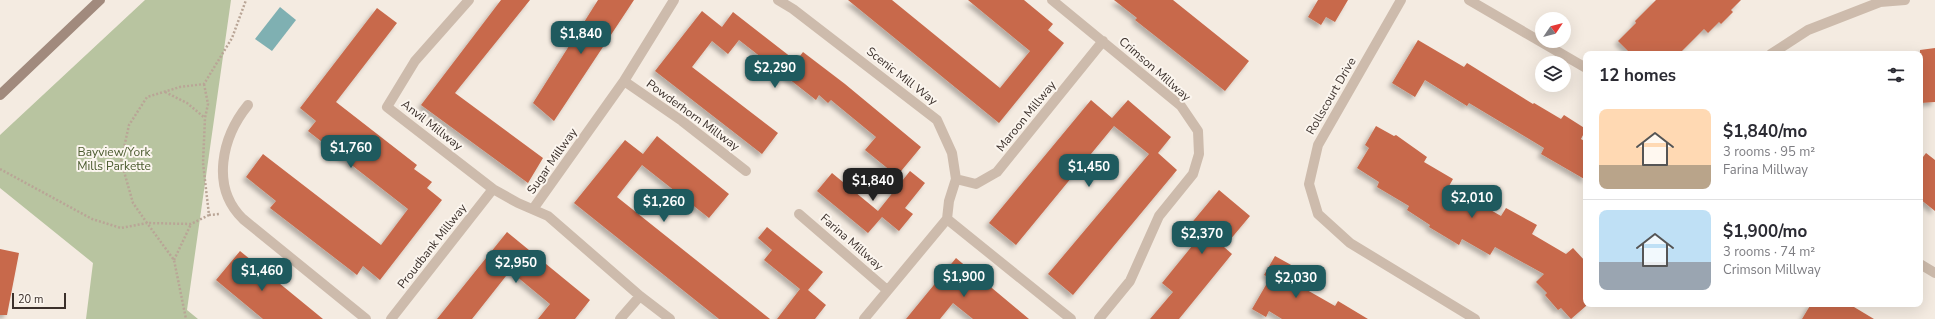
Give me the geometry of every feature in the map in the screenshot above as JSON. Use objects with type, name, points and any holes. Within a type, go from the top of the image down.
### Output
[{"type":"main road","points":[[0,95],[100,0]]},
{"type":"street","name":"Sugar Millway","points":[[670,319],[640,296],[561,226],[548,216],[533,209],[624,81],[674,0]]},
{"type":"street","name":"Crimson Millway","points":[[1052,0],[1181,106],[1198,131],[1199,154],[1193,174],[1159,216],[1130,281],[1099,319]]},
{"type":"street","name":"Rollscourt Drive","points":[[1401,0],[1318,145],[1309,184],[1318,214],[1350,243],[1475,319]]},
{"type":"street","points":[[1469,0],[1583,66]]},
{"type":"street","points":[[1776,51],[1808,30],[1880,2],[1905,0]]},
{"type":"street","name":"Anvil Millway","points":[[466,1],[415,61],[387,107],[493,189],[533,209]]},
{"type":"street","name":"Scenic Mill Way","points":[[781,1],[937,120],[952,153],[956,179],[949,201],[947,219]]},
{"type":"street","name":"Maroon Millway","points":[[956,179],[976,184],[997,172],[1103,42]]},
{"type":"street","name":"Powderhorn Millway","points":[[624,81],[682,121],[746,171]]},
{"type":"street","points":[[248,105],[233,128],[224,154],[222,179],[228,201],[242,219],[366,319]]},
{"type":"street","name":"Proudbank Millway","points":[[391,319],[493,189]]},
{"type":"street","name":"Farina Millway","points":[[799,214],[887,290]]},
{"type":"street","points":[[864,319],[947,219],[1071,319]]},
{"type":"street","points":[[1923,266],[1935,273]]},
{"type":"street","points":[[620,319],[640,296]]},
{"type":"path","points":[[186,319],[174,260],[133,203],[121,161],[129,125],[147,97],[204,84],[232,38],[246,0]]},
{"type":"path","points":[[165,92],[187,103],[205,118]]},
{"type":"path","points":[[0,169],[92,219],[121,228],[147,223],[191,224],[209,215]]},
{"type":"path","points":[[174,260],[191,224]]},
{"type":"green space","name":"Bayview/York Mills Parkette","points":[[145,0],[231,0],[187,310],[198,319],[86,319],[93,263],[0,188],[0,135]]},
{"type":"water","points":[[280,7],[296,20],[272,51],[255,39]]},
{"type":"building","points":[[501,0],[530,0],[455,93],[543,158],[528,183],[421,105]]},
{"type":"building","points":[[598,0],[634,0],[554,121],[533,103]]},
{"type":"building","points":[[848,0],[892,0],[1000,88],[1030,51],[968,0],[1024,0],[1053,24],[1048,30],[1064,43],[999,123]]},
{"type":"building","points":[[1114,0],[1173,0],[1249,61],[1225,91],[1135,20],[1137,18]]},
{"type":"building","points":[[1318,0],[1348,0],[1335,22],[1326,17],[1321,25],[1308,17]]},
{"type":"building","points":[[1656,0],[1741,0],[1731,10],[1733,12],[1721,24],[1719,22],[1708,33],[1704,29],[1682,51],[1628,51],[1618,41],[1636,23],[1635,21]]},
{"type":"building","points":[[377,8],[397,23],[336,102],[417,165],[414,169],[432,182],[427,188],[442,200],[380,280],[363,266],[357,275],[270,208],[276,201],[246,177],[263,154],[381,245],[408,209],[308,131],[316,121],[300,108]]},
{"type":"building","points":[[702,11],[722,27],[733,12],[796,61],[803,52],[845,84],[921,147],[897,176],[865,150],[876,137],[831,100],[828,103],[819,95],[816,100],[739,40],[728,54],[712,41],[692,67],[778,133],[762,154],[655,71]]},
{"type":"building","points":[[1418,40],[1464,67],[1467,63],[1533,104],[1534,103],[1561,119],[1564,115],[1583,127],[1583,135],[1581,139],[1583,140],[1583,178],[1541,154],[1544,148],[1469,103],[1467,106],[1425,80],[1415,97],[1392,83]]},
{"type":"building","points":[[1935,48],[1935,102],[1923,103],[1923,51],[1920,50]]},
{"type":"building","points":[[1091,100],[1112,118],[1128,100],[1171,137],[1158,153],[1177,170],[1073,295],[1048,274],[1149,154],[1114,126],[1016,245],[989,223]]},
{"type":"building","points":[[1376,126],[1394,136],[1396,135],[1427,157],[1424,162],[1453,179],[1449,186],[1501,216],[1506,208],[1537,225],[1532,234],[1566,254],[1573,248],[1583,259],[1583,307],[1585,307],[1571,319],[1561,308],[1558,310],[1545,295],[1547,293],[1536,282],[1544,274],[1495,247],[1490,255],[1462,239],[1459,245],[1429,227],[1430,225],[1407,210],[1409,206],[1377,187],[1379,182],[1357,168],[1369,148],[1365,145]]},
{"type":"building","points":[[657,136],[729,194],[709,218],[642,165],[617,197],[770,319],[719,319],[574,203],[625,140],[643,154]]},
{"type":"building","points":[[1926,153],[1935,160],[1935,211],[1923,201],[1923,157]]},
{"type":"building","points":[[910,171],[925,183],[905,208],[913,214],[899,231],[882,217],[868,233],[817,191],[832,173],[878,211]]},
{"type":"building","points":[[1219,190],[1250,216],[1224,247],[1232,254],[1179,319],[1150,319],[1173,292],[1162,283],[1201,235],[1189,226]]},
{"type":"building","points":[[767,227],[823,272],[808,290],[826,305],[815,319],[777,319],[800,289],[764,260],[772,250],[758,238]]},
{"type":"building","points":[[507,232],[590,300],[575,319],[538,319],[550,304],[510,271],[472,319],[437,319]]},
{"type":"building","points":[[0,249],[19,253],[7,315],[0,315]]},
{"type":"building","points":[[240,251],[323,319],[263,319],[216,280]]},
{"type":"building","points":[[1275,256],[1293,266],[1286,278],[1335,306],[1338,301],[1368,319],[1282,319],[1269,311],[1266,317],[1252,309],[1270,278],[1264,275]]},
{"type":"building","points":[[956,258],[1029,319],[973,319],[953,303],[940,319],[906,319]]},
{"type":"building","points":[[1809,307],[1854,307],[1874,319],[1802,319]]}]
